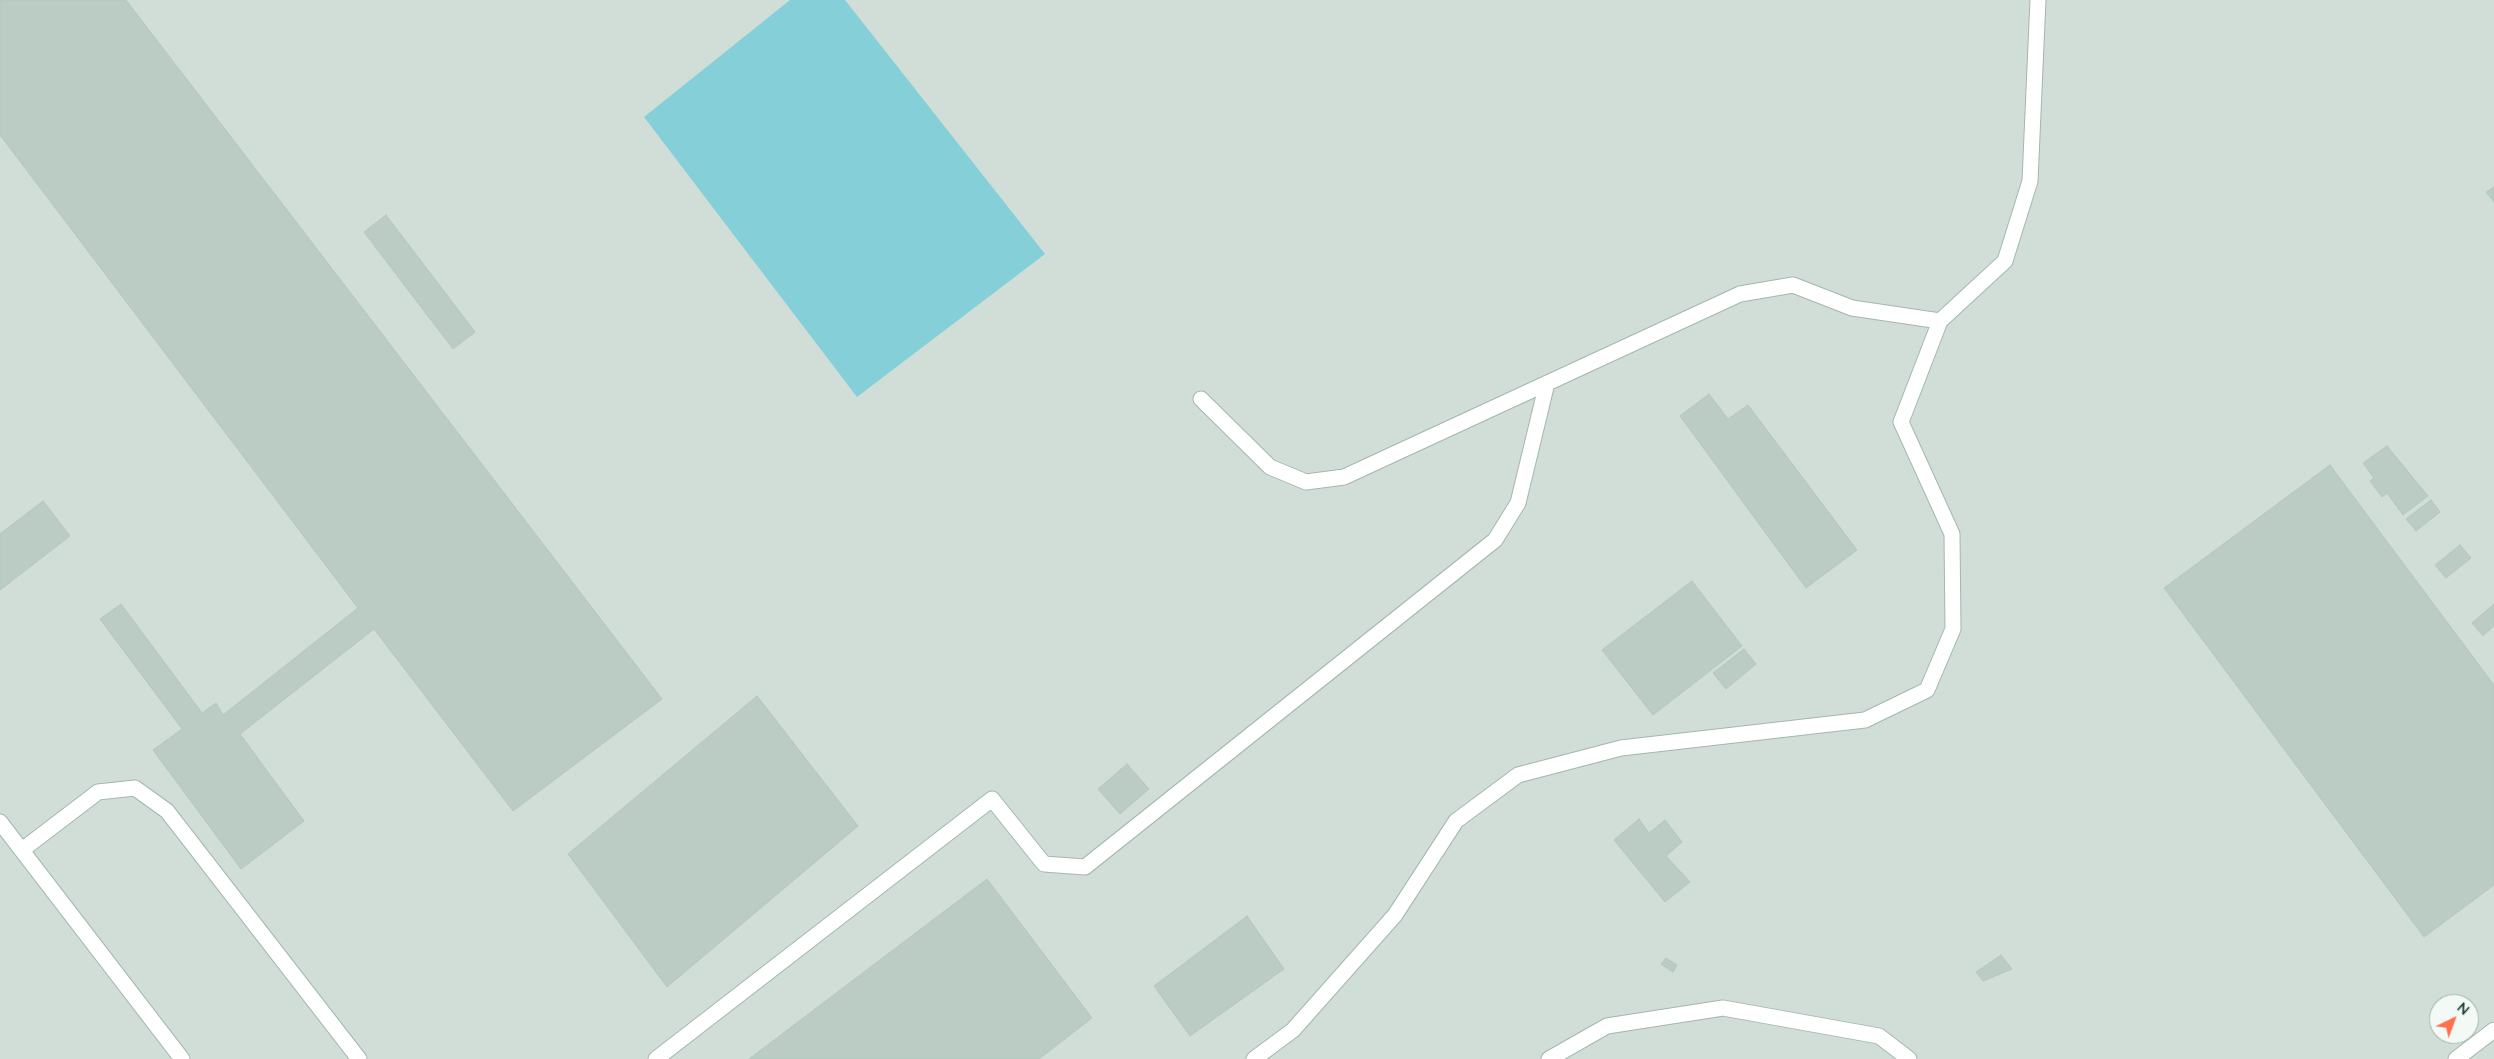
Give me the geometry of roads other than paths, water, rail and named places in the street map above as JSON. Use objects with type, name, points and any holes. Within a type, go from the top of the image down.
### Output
[{"type":"lane","points":[[1254,1059],[1293,1030],[1394,915],[1456,821],[1518,775],[1621,748],[1865,720],[1927,690],[1954,629],[1952,534],[1900,422],[1940,321],[2005,261],[2030,181],[2038,0]]},
{"type":"lane","points":[[1201,399],[1270,467],[1306,482],[1344,477],[1740,294],[1793,285],[1852,308],[1940,321]]},
{"type":"lane","points":[[656,1059],[992,799],[1044,864],[1085,866],[1494,540],[1518,503],[1547,383]]},
{"type":"lane","points":[[22,850],[98,792],[134,788],[166,811],[359,1059]]},
{"type":"lane","points":[[0,822],[182,1059]]},
{"type":"lane","points":[[1548,1059],[1607,1026],[1723,1008],[1878,1036],[1909,1059]]},
{"type":"lane","points":[[2456,1059],[2494,1030]]},
{"type":"water","points":[[790,0],[845,0],[1045,254],[857,397],[644,117]]}]
